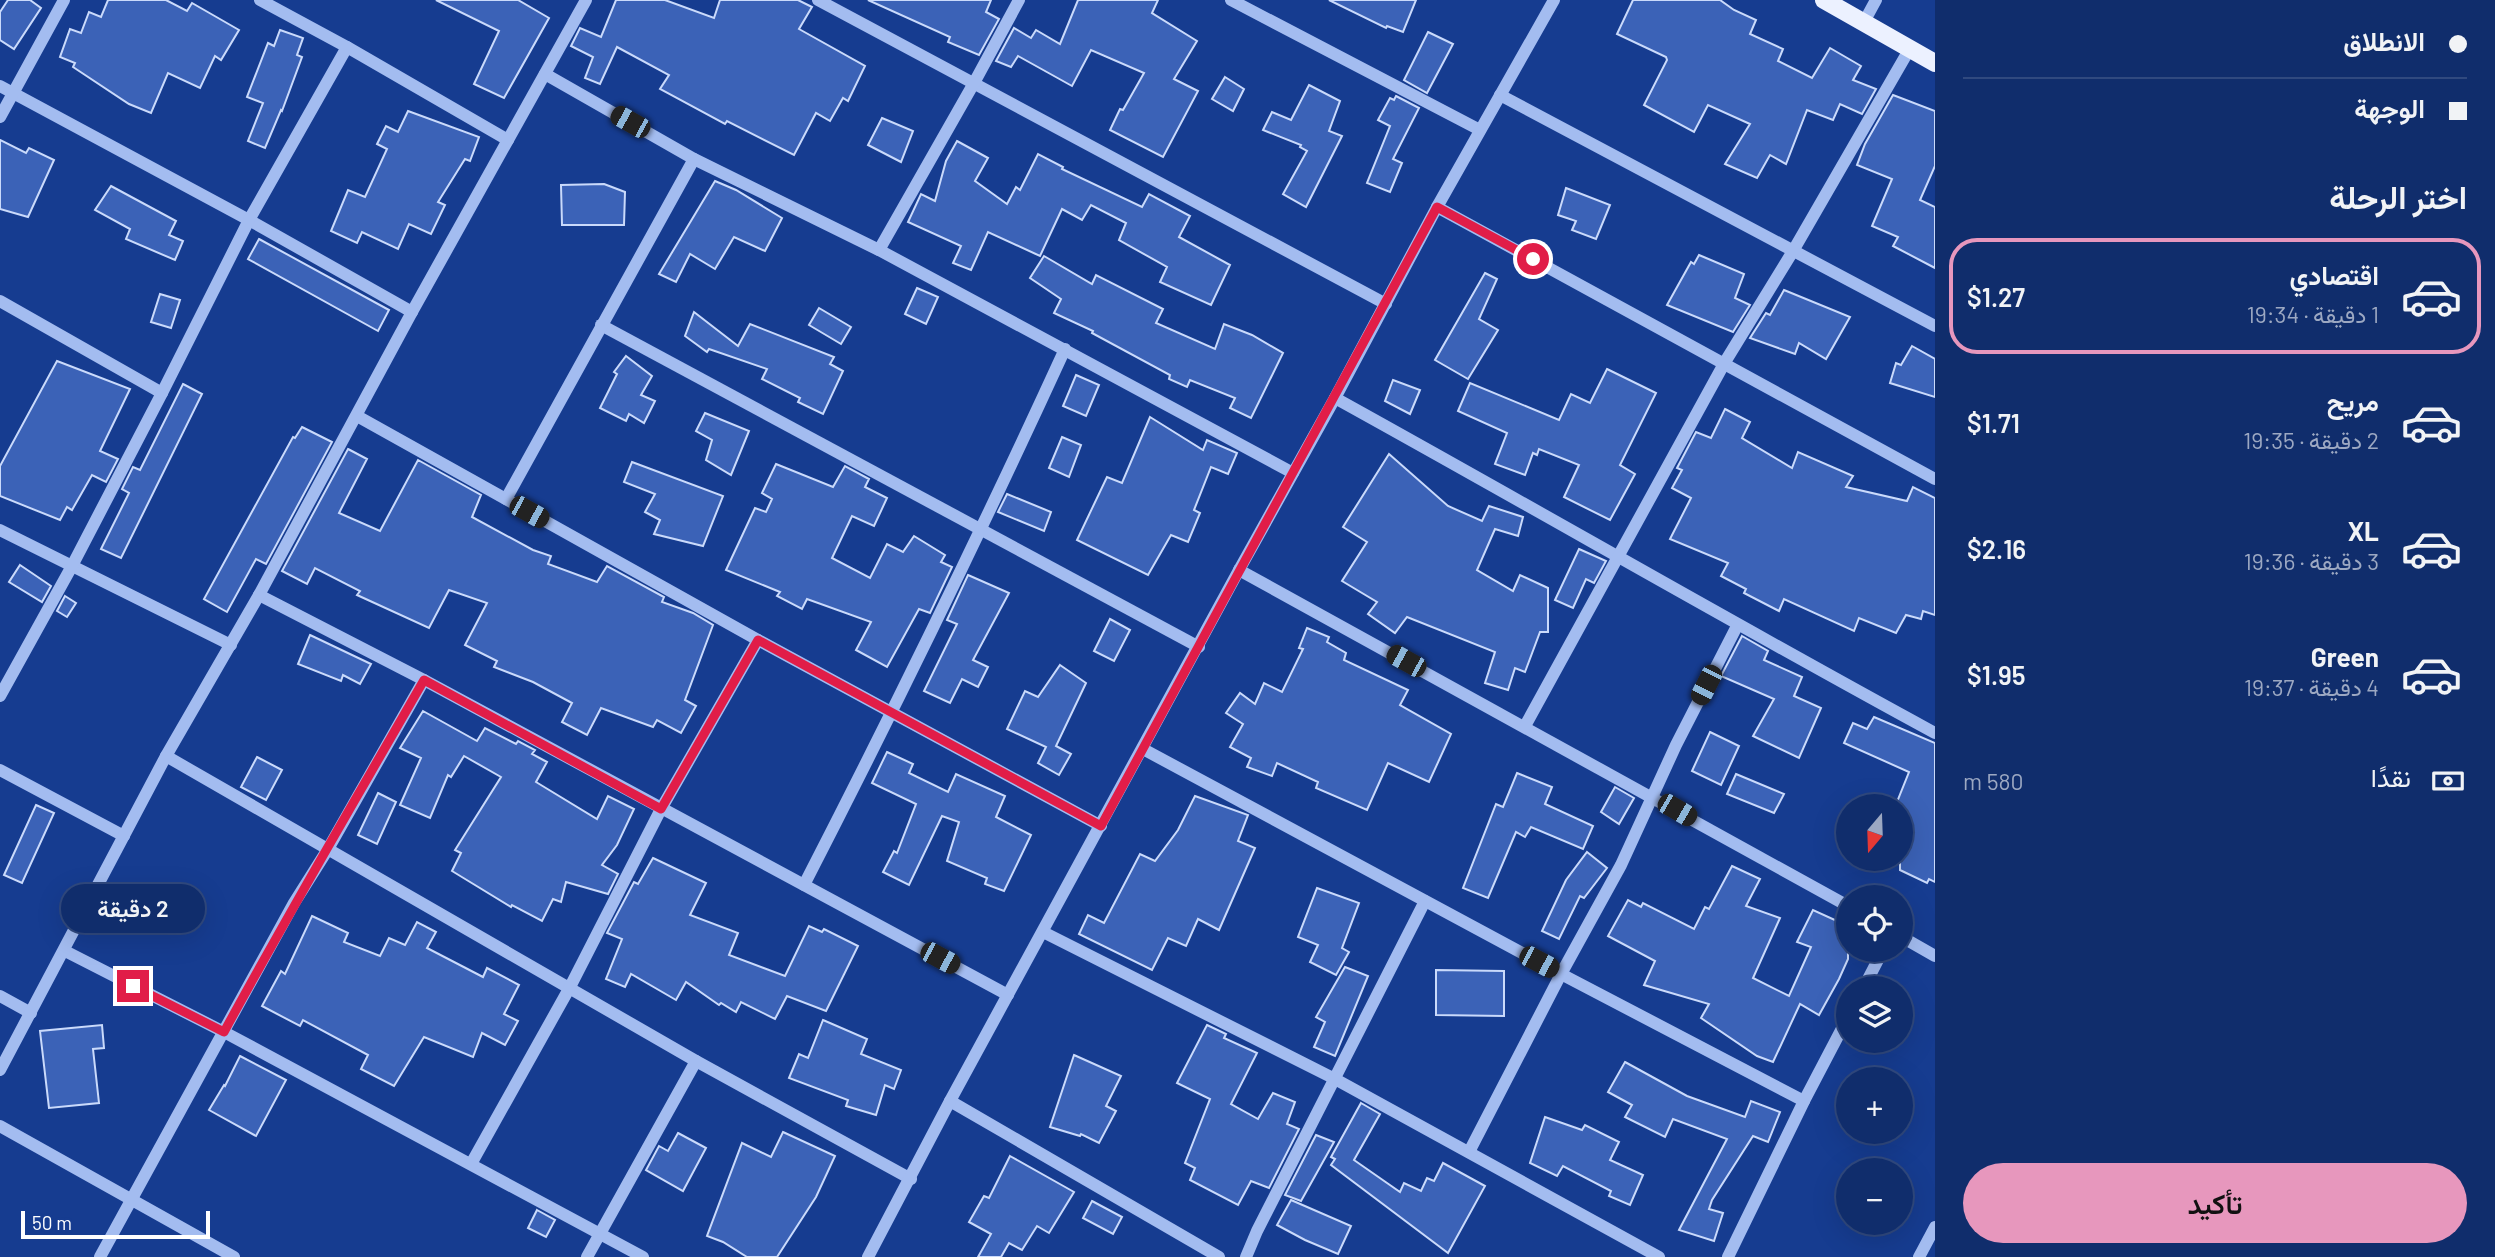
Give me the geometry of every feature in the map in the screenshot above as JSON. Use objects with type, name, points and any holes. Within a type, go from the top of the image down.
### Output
[{"type":"main road","points":[[1824,0],[1935,63]]},
{"type":"street","points":[[0,117],[64,0]]},
{"type":"street","points":[[260,0],[508,140]]},
{"type":"street","points":[[0,1070],[166,756],[259,595],[586,0]]},
{"type":"street","points":[[818,0],[1386,304]]},
{"type":"street","points":[[879,250],[1019,0]]},
{"type":"street","points":[[1231,0],[1480,130]]},
{"type":"street","points":[[868,1257],[950,1101],[1437,207],[1554,0]]},
{"type":"street","points":[[1864,22],[1876,0]]},
{"type":"street","points":[[0,696],[72,566],[249,220],[347,47]]},
{"type":"street","points":[[1525,726],[1725,362],[1793,251],[1909,50]]},
{"type":"street","points":[[545,74],[694,159],[879,250],[1293,473]]},
{"type":"street","points":[[0,86],[249,220],[412,313]]},
{"type":"street","points":[[1500,95],[1935,326]]},
{"type":"street","points":[[506,499],[694,159]]},
{"type":"street","points":[[1437,207],[1935,479]]},
{"type":"street","points":[[0,300],[162,393]]},
{"type":"street","points":[[601,325],[1199,647]]},
{"type":"street","points":[[804,884],[893,713],[983,529],[1065,349]]},
{"type":"street","points":[[1335,398],[1620,556],[1737,626],[1935,733]]},
{"type":"street","points":[[356,416],[758,640],[1101,826]]},
{"type":"street","points":[[0,530],[231,645]]},
{"type":"street","points":[[1239,570],[1836,899]]},
{"type":"street","points":[[259,595],[424,680],[1008,995]]},
{"type":"street","points":[[1469,1152],[1621,865],[1737,626]]},
{"type":"street","points":[[471,1164],[570,987],[661,809],[758,640]]},
{"type":"street","points":[[100,1257],[294,903],[328,849],[424,680]]},
{"type":"street","points":[[1143,749],[1561,974],[1804,1101]]},
{"type":"street","points":[[166,756],[696,1061],[911,1179]]},
{"type":"street","points":[[0,770],[124,836]]},
{"type":"street","points":[[1245,1257],[1425,901]]},
{"type":"street","points":[[1043,932],[1335,1079],[1659,1257]]},
{"type":"street","points":[[1913,943],[1935,956]]},
{"type":"street","points":[[65,951],[224,1032],[643,1257]]},
{"type":"street","points":[[0,996],[31,1013]]},
{"type":"street","points":[[1728,1257],[1836,1040]]},
{"type":"street","points":[[586,1257],[696,1061]]},
{"type":"street","points":[[950,1101],[1219,1257]]},
{"type":"street","points":[[0,1126],[234,1257]]},
{"type":"street","points":[[1919,1257],[1935,1227]]},
{"type":"building","points":[[8,0],[30,0],[41,8],[14,49],[0,40],[0,12]]},
{"type":"building","points":[[108,0],[166,0],[187,11],[192,3],[239,30],[221,60],[215,56],[200,88],[168,73],[151,113],[129,104],[73,67],[75,63],[60,57],[70,29],[81,33],[89,12],[101,17]]},
{"type":"building","points":[[436,0],[518,0],[549,18],[504,98],[474,84],[499,31]]},
{"type":"building","points":[[616,0],[665,0],[714,18],[720,0],[798,0],[812,7],[799,29],[865,66],[848,101],[843,98],[830,121],[816,113],[794,155],[727,121],[725,124],[660,89],[669,75],[617,47],[600,84],[585,78],[593,57],[571,46],[580,28],[601,37]]},
{"type":"building","points":[[868,0],[991,0],[986,12],[999,19],[979,55],[948,42],[950,37]]},
{"type":"building","points":[[1078,0],[1158,0],[1152,13],[1197,41],[1174,79],[1198,91],[1163,157],[1110,130],[1120,109],[1123,110],[1144,73],[1091,50],[1072,86],[1018,56],[1011,67],[996,61],[1014,28],[1031,38],[1036,30],[1060,44]]},
{"type":"building","points":[[1329,0],[1416,0],[1403,32],[1387,26],[1386,28]]},
{"type":"building","points":[[1633,0],[1720,0],[1756,20],[1750,34],[1783,49],[1778,61],[1812,78],[1830,48],[1861,66],[1853,80],[1876,89],[1862,114],[1840,104],[1833,120],[1807,110],[1786,164],[1770,155],[1757,178],[1725,164],[1750,124],[1708,105],[1694,132],[1644,105],[1667,60],[1666,57],[1617,34]]},
{"type":"building","points":[[280,30],[303,38],[297,55],[302,57],[265,148],[248,141],[263,103],[247,97],[268,43],[274,46]]},
{"type":"building","points":[[1428,32],[1453,44],[1427,93],[1404,80]]},
{"type":"building","points":[[1225,77],[1244,89],[1233,111],[1212,99]]},
{"type":"building","points":[[1309,85],[1340,101],[1329,131],[1342,136],[1306,207],[1283,194],[1307,151],[1300,147],[1301,145],[1263,130],[1272,112],[1291,120]]},
{"type":"building","points":[[1893,95],[1935,111],[1935,166],[1920,200],[1935,207],[1935,268],[1893,246],[1898,237],[1872,226],[1892,179],[1857,165],[1865,144]]},
{"type":"building","points":[[1396,96],[1419,108],[1393,159],[1402,163],[1390,192],[1367,183],[1390,126],[1378,120],[1390,98],[1394,100]]},
{"type":"building","points":[[408,111],[479,137],[470,161],[465,159],[438,202],[445,205],[431,234],[409,224],[398,249],[362,232],[357,243],[331,231],[348,190],[365,197],[387,149],[377,144],[386,126],[398,132]]},
{"type":"building","points":[[882,118],[913,131],[901,162],[868,145]]},
{"type":"building","points":[[0,140],[26,153],[29,148],[54,160],[28,217],[0,209]]},
{"type":"building","points":[[957,141],[988,158],[975,181],[1007,204],[1016,187],[1020,190],[1038,154],[1063,167],[1062,169],[1142,207],[1149,194],[1190,216],[1179,237],[1230,265],[1211,305],[1160,282],[1167,267],[1119,240],[1126,223],[1091,205],[1082,220],[1062,209],[1040,256],[988,232],[971,270],[953,263],[961,246],[908,222],[921,194],[935,201],[946,161]]},
{"type":"building","points":[[715,181],[736,190],[782,218],[765,251],[734,237],[715,269],[690,254],[676,282],[659,274]]},
{"type":"building","points":[[604,184],[625,192],[624,225],[562,225],[561,185]]},
{"type":"building","points":[[111,186],[176,221],[169,235],[183,241],[175,260],[126,239],[130,229],[95,210]]},
{"type":"building","points":[[1566,188],[1610,205],[1596,239],[1572,230],[1576,221],[1558,215]]},
{"type":"building","points":[[259,239],[389,310],[378,331],[248,259]]},
{"type":"building","points":[[1699,255],[1744,274],[1735,298],[1750,305],[1733,332],[1667,305],[1691,262],[1694,264]]},
{"type":"building","points":[[1044,256],[1092,284],[1096,275],[1163,309],[1156,323],[1215,349],[1224,324],[1252,335],[1283,353],[1251,418],[1230,408],[1235,398],[1190,380],[1187,387],[1169,379],[1170,375],[1092,333],[1093,331],[1054,313],[1061,299],[1030,278]]},
{"type":"building","points":[[1485,273],[1497,279],[1479,319],[1498,330],[1468,379],[1435,360]]},
{"type":"building","points":[[917,288],[938,297],[926,324],[905,314]]},
{"type":"building","points":[[1784,290],[1850,317],[1826,359],[1799,343],[1795,354],[1750,338],[1766,313],[1770,315]]},
{"type":"building","points":[[160,294],[180,300],[171,328],[151,322]]},
{"type":"building","points":[[819,308],[851,327],[841,344],[809,325]]},
{"type":"building","points":[[694,312],[738,346],[750,324],[834,357],[830,364],[843,371],[823,414],[798,402],[800,398],[762,379],[767,369],[709,349],[707,352],[685,336]]},
{"type":"building","points":[[1912,346],[1935,359],[1935,397],[1890,383],[1896,363],[1901,365]]},
{"type":"building","points":[[626,356],[652,376],[641,395],[655,401],[644,423],[629,414],[626,421],[600,408],[617,374],[614,372]]},
{"type":"building","points":[[57,361],[130,389],[100,451],[118,459],[106,482],[92,475],[72,510],[67,507],[60,520],[0,496],[0,466]]},
{"type":"building","points":[[1607,369],[1656,393],[1620,465],[1635,474],[1610,520],[1564,497],[1579,465],[1539,449],[1537,455],[1533,453],[1525,475],[1495,464],[1507,433],[1458,411],[1470,383],[1559,420],[1571,394],[1590,403]]},
{"type":"building","points":[[1076,375],[1099,385],[1086,416],[1063,406]]},
{"type":"building","points":[[1393,380],[1420,390],[1410,414],[1385,401]]},
{"type":"building","points":[[183,384],[202,394],[121,558],[101,549],[129,493],[122,489],[133,467],[140,470]]},
{"type":"building","points":[[1725,409],[1750,422],[1742,438],[1792,468],[1798,452],[1853,476],[1846,487],[1907,501],[1913,487],[1935,498],[1935,615],[1923,611],[1921,619],[1906,615],[1896,633],[1859,618],[1854,631],[1784,599],[1779,611],[1744,593],[1746,589],[1721,576],[1728,563],[1670,539],[1691,498],[1672,488],[1682,470],[1677,468],[1696,432],[1711,438]]},
{"type":"building","points":[[705,413],[749,431],[731,475],[706,460],[712,440],[696,431]]},
{"type":"building","points":[[1150,417],[1203,450],[1207,440],[1237,453],[1228,474],[1211,467],[1194,510],[1200,513],[1188,542],[1171,535],[1148,575],[1077,540],[1107,477],[1122,483]]},
{"type":"building","points":[[302,427],[332,442],[266,564],[256,559],[227,612],[204,599],[293,437],[295,438]]},
{"type":"building","points":[[1062,437],[1081,445],[1069,477],[1049,468]]},
{"type":"building","points":[[348,449],[367,459],[339,513],[380,531],[418,460],[481,495],[472,517],[533,550],[551,556],[548,564],[597,582],[607,566],[664,597],[662,602],[693,613],[713,625],[685,700],[696,706],[681,733],[657,720],[653,727],[601,708],[587,735],[562,722],[572,703],[533,682],[494,667],[497,661],[465,645],[487,603],[449,590],[429,628],[357,595],[360,591],[315,568],[307,584],[282,571]]},
{"type":"building","points":[[1389,454],[1448,506],[1482,521],[1489,506],[1523,517],[1518,536],[1495,529],[1477,570],[1513,591],[1520,575],[1548,588],[1548,632],[1540,632],[1525,672],[1515,668],[1508,690],[1485,683],[1495,652],[1407,617],[1395,633],[1368,614],[1377,602],[1342,581],[1367,542],[1343,527]]},
{"type":"building","points":[[632,462],[723,496],[703,546],[654,534],[660,520],[645,512],[655,494],[624,482]]},
{"type":"building","points":[[776,464],[833,487],[845,466],[869,479],[865,487],[887,498],[874,526],[852,516],[832,558],[870,578],[887,544],[903,552],[914,536],[945,555],[941,562],[952,567],[930,613],[919,609],[887,667],[856,650],[871,622],[807,599],[802,609],[777,596],[780,592],[726,570],[755,508],[766,512],[772,499],[762,493]]},
{"type":"building","points":[[1007,494],[1051,512],[1044,531],[998,512]]},
{"type":"building","points":[[1579,549],[1606,561],[1594,583],[1586,579],[1573,608],[1555,600]]},
{"type":"building","points":[[20,565],[51,586],[42,602],[9,582]]},
{"type":"building","points":[[968,575],[1009,593],[973,660],[988,667],[978,687],[962,679],[950,703],[924,691],[957,624],[947,620]]},
{"type":"building","points":[[65,596],[76,603],[67,617],[57,611]]},
{"type":"building","points":[[1110,619],[1130,630],[1114,661],[1094,651]]},
{"type":"building","points":[[1307,628],[1329,637],[1327,642],[1346,653],[1344,660],[1408,690],[1400,705],[1451,734],[1429,782],[1388,763],[1367,810],[1316,788],[1318,782],[1277,763],[1272,776],[1247,767],[1251,758],[1230,747],[1243,724],[1226,713],[1240,693],[1255,704],[1264,683],[1282,692],[1303,649],[1299,648]]},
{"type":"building","points":[[310,635],[371,664],[360,684],[343,675],[341,681],[298,664]]},
{"type":"building","points":[[1742,636],[1768,651],[1764,660],[1802,677],[1794,696],[1821,708],[1799,758],[1753,736],[1774,699],[1721,676]]},
{"type":"building","points":[[1060,665],[1086,683],[1056,746],[1071,754],[1059,775],[1038,763],[1046,747],[1007,729],[1025,691],[1038,697]]},
{"type":"building","points":[[423,711],[477,741],[485,728],[516,744],[518,741],[535,750],[532,754],[547,762],[536,782],[597,819],[608,796],[634,809],[617,845],[602,865],[618,874],[608,894],[566,882],[561,902],[553,899],[542,921],[512,905],[511,907],[452,871],[461,853],[455,850],[501,777],[464,756],[451,777],[448,775],[430,818],[400,805],[421,758],[400,748]]},
{"type":"building","points":[[1874,717],[1935,743],[1935,882],[1929,879],[1927,883],[1904,872],[1913,872],[1913,794],[1900,794],[1909,772],[1844,743],[1853,723],[1867,729]]},
{"type":"building","points":[[1710,732],[1739,746],[1721,785],[1692,771]]},
{"type":"building","points":[[887,752],[913,764],[909,773],[948,792],[956,774],[1005,796],[996,817],[1031,835],[1004,891],[985,884],[987,878],[947,861],[959,822],[942,816],[909,885],[883,872],[894,851],[897,853],[916,804],[872,783]]},
{"type":"building","points":[[257,757],[282,770],[266,800],[241,787]]},
{"type":"building","points":[[1517,773],[1552,787],[1545,804],[1593,826],[1583,849],[1531,827],[1525,837],[1516,832],[1488,898],[1463,888],[1496,804],[1503,807]]},
{"type":"building","points":[[1736,774],[1784,794],[1774,813],[1727,794]]},
{"type":"building","points":[[1615,787],[1634,798],[1619,824],[1601,812]]},
{"type":"building","points":[[378,793],[396,802],[377,844],[358,835]]},
{"type":"building","points":[[1195,796],[1248,815],[1238,841],[1255,848],[1219,930],[1198,919],[1186,946],[1168,938],[1152,970],[1079,934],[1088,915],[1104,923],[1140,854],[1155,861],[1178,830]]},
{"type":"building","points":[[36,805],[54,813],[22,883],[4,875]]},
{"type":"building","points":[[1587,852],[1607,868],[1584,898],[1580,896],[1559,939],[1542,931],[1566,880]]},
{"type":"building","points":[[653,858],[706,883],[690,915],[738,933],[729,955],[785,976],[809,926],[822,932],[824,929],[858,946],[826,1011],[787,996],[775,1019],[741,1002],[736,1012],[721,1003],[719,1005],[686,982],[676,1000],[631,974],[625,987],[606,979],[622,939],[607,933],[634,882],[638,884]]},
{"type":"building","points":[[1732,866],[1760,879],[1746,906],[1780,918],[1753,978],[1789,996],[1811,947],[1797,942],[1813,910],[1836,921],[1836,962],[1847,962],[1840,976],[1836,976],[1836,984],[1819,1015],[1800,1004],[1773,1062],[1757,1056],[1701,1018],[1709,1004],[1644,985],[1655,961],[1608,936],[1628,900],[1641,907],[1643,903],[1694,929],[1705,907],[1709,909]]},
{"type":"building","points":[[1317,888],[1359,903],[1342,948],[1349,952],[1336,975],[1310,962],[1318,945],[1298,937]]},
{"type":"building","points":[[312,916],[348,933],[344,942],[380,956],[389,938],[405,945],[417,922],[436,932],[427,948],[483,977],[487,968],[519,985],[504,1014],[518,1021],[505,1045],[482,1033],[473,1057],[424,1037],[394,1086],[361,1069],[368,1055],[303,1020],[300,1026],[262,1006],[281,971],[285,974]]},
{"type":"building","points":[[1345,967],[1368,976],[1335,1056],[1314,1047],[1325,1022],[1316,1017]]},
{"type":"building","points":[[1436,970],[1504,971],[1504,1016],[1436,1015]]},
{"type":"building","points":[[823,1020],[867,1039],[861,1054],[901,1070],[894,1089],[885,1085],[876,1115],[846,1106],[848,1100],[789,1078],[799,1054],[808,1058]]},
{"type":"building","points":[[102,1025],[104,1048],[93,1049],[99,1103],[49,1108],[40,1031]]},
{"type":"building","points":[[1207,1025],[1226,1034],[1224,1038],[1257,1053],[1231,1104],[1258,1119],[1273,1093],[1295,1102],[1287,1124],[1299,1129],[1269,1188],[1251,1181],[1238,1205],[1190,1180],[1195,1168],[1185,1163],[1210,1099],[1177,1083]]},
{"type":"building","points":[[1074,1055],[1121,1076],[1106,1106],[1116,1111],[1099,1143],[1081,1134],[1080,1136],[1050,1127]]},
{"type":"building","points":[[240,1056],[286,1080],[256,1136],[209,1110]]},
{"type":"building","points":[[1625,1062],[1687,1096],[1745,1117],[1751,1101],[1780,1112],[1768,1142],[1753,1136],[1712,1200],[1709,1209],[1723,1213],[1714,1241],[1679,1230],[1727,1139],[1673,1119],[1665,1137],[1625,1117],[1632,1105],[1608,1092]]},
{"type":"building","points":[[1361,1103],[1380,1114],[1354,1160],[1400,1192],[1404,1183],[1421,1191],[1427,1178],[1434,1181],[1443,1163],[1485,1186],[1448,1253],[1331,1165],[1335,1159],[1331,1157]]},
{"type":"building","points":[[1545,1117],[1582,1130],[1585,1125],[1619,1142],[1610,1160],[1643,1175],[1630,1205],[1609,1196],[1611,1191],[1563,1166],[1557,1176],[1530,1163]]},
{"type":"building","points":[[783,1132],[835,1156],[816,1197],[777,1257],[747,1257],[723,1242],[707,1236],[742,1143],[771,1157]]},
{"type":"building","points":[[678,1133],[706,1148],[683,1191],[646,1170],[659,1146],[668,1151]]},
{"type":"building","points":[[1316,1135],[1334,1142],[1301,1201],[1285,1195]]},
{"type":"building","points":[[1010,1156],[1074,1192],[1049,1233],[1037,1226],[1022,1250],[1009,1243],[1001,1257],[978,1257],[991,1234],[969,1222],[984,1196],[989,1198]]},
{"type":"building","points":[[1291,1200],[1351,1226],[1338,1254],[1277,1225]]},
{"type":"building","points":[[1092,1201],[1122,1217],[1113,1234],[1083,1218]]},
{"type":"building","points":[[537,1210],[555,1220],[546,1237],[528,1228]]},
{"type":"route","points":[[133,986],[224,1032],[294,903],[328,849],[424,680],[661,809],[758,640],[1101,826],[1437,207],[1533,259]]}]
